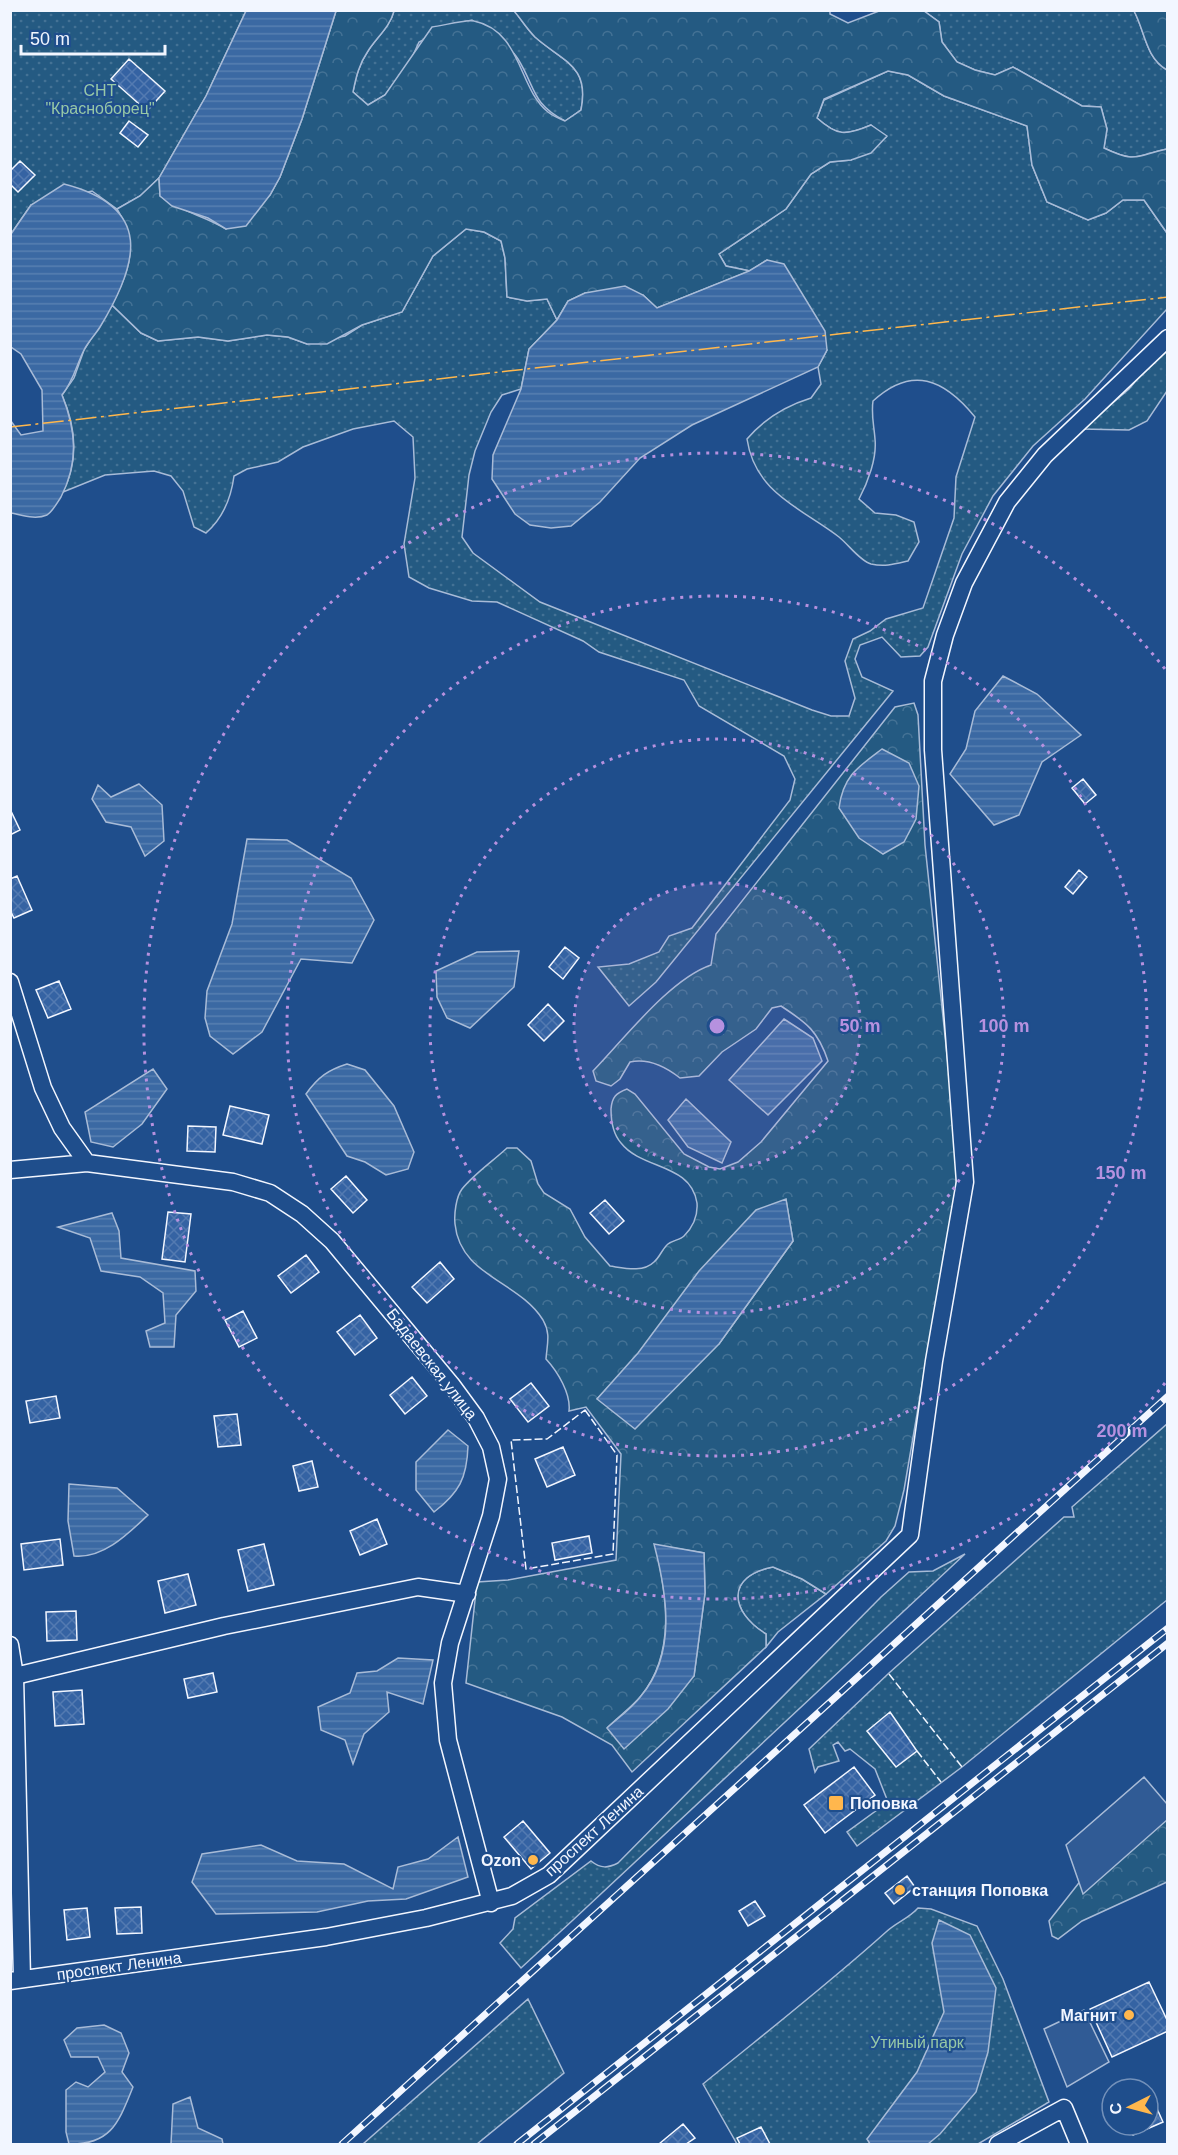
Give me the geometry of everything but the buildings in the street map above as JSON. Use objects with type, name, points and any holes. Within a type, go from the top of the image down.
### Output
[{"type":"street","name":"проспект Ленина","points":[[16,1980],[326,1937],[490,1903],[512,1896],[549,1875],[910,1535],[934,1361],[965,1182],[933,750],[933,681],[945,634],[964,583],[1007,502],[1045,455],[1167,338]]},
{"type":"street","points":[[10,982],[43,1088],[62,1128],[87,1163]]},
{"type":"street","name":"Бадаевская улица","points":[[10,1170],[87,1163],[233,1182],[270,1192],[302,1214],[332,1241],[363,1275],[476,1418],[491,1447],[498,1479],[491,1516],[450,1643],[443,1683],[448,1740],[490,1903]]},
{"type":"street","points":[[15,1676],[224,1626],[418,1587],[467,1594]]},
{"type":"street","points":[[10,1645],[15,1676],[16,1980]]},
{"type":"street","points":[[998,2145],[1064,2108],[1079,2145]]},
{"type":"green space","points":[[514,10],[535,37],[564,59],[578,74],[582,83],[583,95],[581,110],[565,121],[540,101],[514,53],[472,20],[454,24],[419,42],[410,62],[385,95],[368,105],[353,92],[362,61],[386,27],[394,11]]},
{"type":"green space","points":[[830,10],[830,14],[848,23],[879,11],[924,11],[939,22],[942,42],[957,62],[995,75],[1013,67],[1082,106],[1101,107],[1107,129],[1104,148],[1131,157],[1167,149],[1167,233],[1144,200],[1123,200],[1106,213],[1088,220],[1047,202],[1032,165],[1027,126],[944,96],[908,75],[888,71],[824,99],[817,118],[830,128],[842,132],[854,131],[871,125],[887,136],[871,153],[851,160],[830,162],[811,174],[786,209],[719,254],[726,266],[750,271],[657,308],[643,295],[585,293],[568,301],[557,320],[547,299],[527,301],[507,297],[505,258],[501,241],[484,232],[466,229],[433,256],[402,312],[362,325],[327,344],[307,344],[288,337],[267,335],[228,341],[198,337],[158,341],[141,333],[112,305],[130,257],[128,234],[117,209],[140,196],[159,178],[160,196],[175,206],[226,229],[270,195],[280,177],[302,119],[336,11],[394,11],[386,27],[365,56],[357,76],[353,92],[368,105],[385,95],[432,27],[474,21],[490,27],[502,36],[511,48],[538,102],[550,113],[565,121],[581,110],[582,83],[578,74],[564,59],[535,37],[514,11]]},
{"type":"green space","name":"СНТ \"Красноборец\"","points":[[11,11],[246,11],[206,96],[159,178],[140,196],[117,209],[92,191],[31,205],[11,234]]},
{"type":"green space","points":[[924,11],[1134,11],[1150,51],[1160,65],[1167,70],[1167,149],[1130,157],[1104,148],[1107,129],[1101,107],[1082,106],[1013,67],[995,75],[957,62],[942,42],[939,22]]},
{"type":"green space","points":[[1134,11],[1167,11],[1167,70],[1160,65],[1150,51]]},
{"type":"green space","points":[[888,71],[908,75],[944,96],[1027,126],[1032,165],[1047,202],[1088,220],[1106,213],[1123,200],[1144,200],[1167,233],[1167,309],[1085,399],[1033,446],[993,496],[962,554],[928,647],[920,656],[901,657],[882,637],[860,645],[855,659],[862,677],[893,691],[656,982],[629,1006],[598,967],[629,964],[659,952],[669,936],[692,928],[790,800],[795,779],[784,756],[699,706],[684,680],[599,652],[583,641],[497,602],[472,601],[429,588],[409,577],[404,544],[415,478],[413,437],[394,421],[353,429],[303,447],[278,462],[247,469],[234,476],[225,508],[206,533],[194,527],[183,491],[171,476],[154,471],[105,475],[63,492],[72,468],[74,444],[73,431],[62,395],[74,378],[84,350],[112,305],[141,333],[158,341],[198,337],[228,341],[267,335],[288,337],[307,344],[345,336],[362,325],[402,312],[433,256],[466,229],[484,232],[501,241],[505,258],[507,297],[527,301],[547,299],[557,320],[529,349],[521,389],[502,395],[491,412],[475,451],[469,475],[462,537],[473,553],[540,602],[812,710],[831,716],[849,716],[855,698],[845,661],[853,639],[870,631],[886,619],[923,608],[954,518],[956,477],[975,417],[951,393],[927,381],[914,380],[901,383],[873,401],[875,454],[869,478],[859,499],[875,513],[896,515],[914,522],[919,542],[908,561],[885,565],[867,562],[839,537],[782,497],[759,473],[747,439],[776,414],[811,398],[821,384],[818,367],[827,350],[767,260],[750,271],[726,266],[719,254],[786,209],[811,174],[830,162],[851,160],[886,137],[871,125],[855,131],[842,132],[830,128],[817,118],[824,100]]},
{"type":"green space","points":[[1167,343],[1167,391],[1147,421],[1129,430],[1082,429],[1129,389]]},
{"type":"green space","points":[[914,703],[918,715],[925,845],[958,1160],[956,1187],[904,1490],[895,1526],[886,1541],[826,1594],[802,1579],[773,1567],[747,1578],[740,1586],[738,1595],[740,1605],[745,1615],[766,1634],[766,1647],[632,1772],[612,1745],[562,1717],[466,1683],[477,1582],[508,1580],[616,1560],[621,1454],[586,1407],[569,1411],[568,1398],[563,1384],[546,1359],[548,1335],[545,1325],[533,1307],[479,1267],[467,1255],[459,1241],[455,1224],[457,1201],[462,1189],[478,1173],[507,1148],[517,1148],[531,1161],[538,1184],[544,1193],[570,1209],[585,1237],[610,1266],[644,1268],[656,1260],[668,1244],[687,1233],[697,1212],[693,1190],[676,1174],[630,1152],[621,1143],[614,1131],[611,1118],[615,1096],[627,1089],[635,1094],[684,1154],[709,1167],[720,1169],[738,1162],[761,1142],[828,1061],[816,1035],[805,1023],[781,1006],[772,1008],[756,1029],[722,1052],[699,1076],[680,1078],[656,1064],[637,1061],[630,1062],[620,1079],[611,1086],[596,1081],[593,1071],[664,996],[695,972],[711,965],[716,934],[895,707]],"holes":[[[786,1200],[793,1241],[719,1344],[597,1399]],[[655,1545],[704,1553],[705,1593],[694,1676],[607,1728],[641,1696],[660,1661],[666,1623],[663,1583]]]},
{"type":"green space","points":[[1167,1424],[1167,1600],[962,1767],[857,1846],[847,1832],[888,1802],[875,1769],[850,1749],[845,1751],[838,1742],[833,1745],[839,1761],[818,1767],[815,1772],[809,1749],[889,1673],[1064,1517],[1074,1517],[1072,1507]]},
{"type":"green space","points":[[965,1554],[521,1968],[500,1943],[513,1929],[515,1918],[591,1861],[604,1867],[618,1863],[881,1597],[909,1572],[933,1571]]},
{"type":"green space","points":[[773,1567],[802,1579],[826,1594],[778,1632],[766,1647],[766,1634],[745,1615],[738,1595],[740,1586],[747,1578]]},
{"type":"green space","points":[[1167,1809],[1167,1882],[1082,1921],[1058,1939],[1052,1936],[1049,1921],[1089,1870]]},
{"type":"green space","name":"Утиный парк","points":[[918,1908],[931,1909],[977,1926],[1003,1979],[1049,2102],[978,2144],[737,2144],[703,2084]]},
{"type":"green space","points":[[528,1999],[564,2073],[477,2144],[363,2144]]},
{"type":"shaded area","points":[[246,11],[336,11],[302,119],[280,177],[270,195],[246,226],[226,229],[208,218],[172,206],[160,196],[159,178],[206,96]]},
{"type":"shaded area","points":[[64,184],[93,194],[113,207],[125,222],[130,240],[129,260],[113,303],[81,356],[62,395],[73,433],[74,446],[67,484],[55,507],[47,515],[33,517],[11,513],[11,421],[21,435],[43,431],[42,390],[21,354],[11,347],[11,234],[31,205]]},
{"type":"shaded area","points":[[767,260],[784,264],[825,331],[827,350],[818,367],[692,425],[640,458],[600,502],[571,526],[551,528],[530,525],[515,514],[492,479],[493,455],[521,389],[529,349],[557,320],[568,301],[585,293],[625,286],[643,295],[657,308],[749,271]]},
{"type":"shaded area","points":[[1003,676],[1037,694],[1081,735],[1042,762],[1019,815],[994,825],[950,774],[966,749],[975,711]]},
{"type":"shaded area","points":[[882,749],[909,763],[919,786],[916,819],[904,842],[883,854],[859,838],[839,808],[844,788],[853,773]]},
{"type":"shaded area","points":[[139,784],[162,805],[164,841],[145,856],[131,827],[106,822],[92,799],[98,785],[111,797]]},
{"type":"shaded area","points":[[247,839],[287,840],[351,878],[374,920],[352,963],[301,959],[262,1032],[233,1054],[210,1036],[205,1018],[207,991],[232,924]]},
{"type":"shaded area","points":[[519,951],[514,987],[470,1028],[447,1018],[437,997],[436,971],[477,952]]},
{"type":"shaded area","points":[[784,1019],[813,1038],[822,1061],[768,1115],[729,1080]]},
{"type":"shaded area","points":[[347,1064],[365,1070],[394,1106],[414,1152],[408,1169],[386,1175],[365,1162],[347,1156],[306,1094],[324,1075]]},
{"type":"shaded area","points":[[153,1069],[167,1089],[142,1124],[113,1147],[91,1142],[85,1112]]},
{"type":"shaded area","points":[[686,1099],[731,1142],[722,1163],[688,1147],[668,1120]]},
{"type":"shaded area","points":[[786,1199],[793,1241],[719,1344],[635,1429],[597,1399],[638,1353],[699,1271],[756,1210]]},
{"type":"shaded area","points":[[112,1213],[119,1231],[121,1258],[195,1271],[196,1291],[176,1315],[174,1347],[150,1347],[146,1331],[165,1323],[163,1293],[140,1277],[101,1271],[90,1238],[58,1227]]},
{"type":"shaded area","points":[[448,1430],[468,1446],[466,1467],[460,1484],[450,1498],[434,1512],[416,1490],[416,1462]]},
{"type":"shaded area","points":[[69,1484],[117,1488],[148,1515],[105,1549],[95,1554],[74,1556],[68,1521]]},
{"type":"shaded area","points":[[654,1544],[704,1553],[705,1593],[694,1676],[668,1709],[624,1749],[607,1728],[629,1709],[652,1679],[660,1661],[664,1642],[666,1623],[663,1583]]},
{"type":"shaded area","points":[[398,1658],[433,1660],[423,1704],[387,1692],[389,1712],[364,1734],[353,1764],[345,1740],[321,1730],[318,1707],[350,1693],[357,1673],[377,1671]]},
{"type":"shaded area","points":[[1144,1777],[1167,1804],[1167,1820],[1083,1894],[1066,1845]]},
{"type":"shaded area","points":[[458,1837],[468,1877],[406,1899],[368,1901],[317,1912],[216,1914],[192,1882],[202,1854],[261,1845],[297,1861],[344,1864],[393,1889],[398,1867],[428,1859]]},
{"type":"shaded area","points":[[939,1920],[970,1935],[996,1988],[988,2052],[976,2092],[940,2134],[928,2144],[870,2144],[867,2139],[917,2072],[944,2012],[932,1943]]},
{"type":"shaded area","points":[[1084,2010],[1109,2062],[1067,2087],[1044,2029]]},
{"type":"shaded area","points":[[104,2025],[121,2033],[129,2053],[122,2072],[133,2087],[112,2129],[95,2140],[69,2144],[66,2132],[66,2090],[76,2082],[88,2087],[105,2072],[98,2057],[71,2057],[64,2040],[77,2028]]},
{"type":"shaded area","points":[[190,2097],[198,2128],[222,2139],[223,2144],[171,2144],[173,2104]]},
{"type":"railway","points":[[342,2144],[1168,1396]]},
{"type":"railway","points":[[517,2144],[1168,1628]]},
{"type":"railway","points":[[534,2144],[1168,1643]]},
{"type":"fence","points":[[585,1410],[617,1455],[613,1554],[526,1569],[511,1440],[547,1439],[585,1410]]},
{"type":"fence","points":[[889,1674],[962,1767]]},
{"type":"fence","points":[[917,1751],[941,1782]]},
{"type":"power","points":[[10,427],[1168,297]]},
{"type":"place","name":"Поповка","points":[[836,1803]]},
{"type":"place","name":"Ozon","points":[[533,1860]]},
{"type":"place","name":"станция Поповка","points":[[900,1890]]},
{"type":"place","name":"Магнит","points":[[1129,2015]]}]
